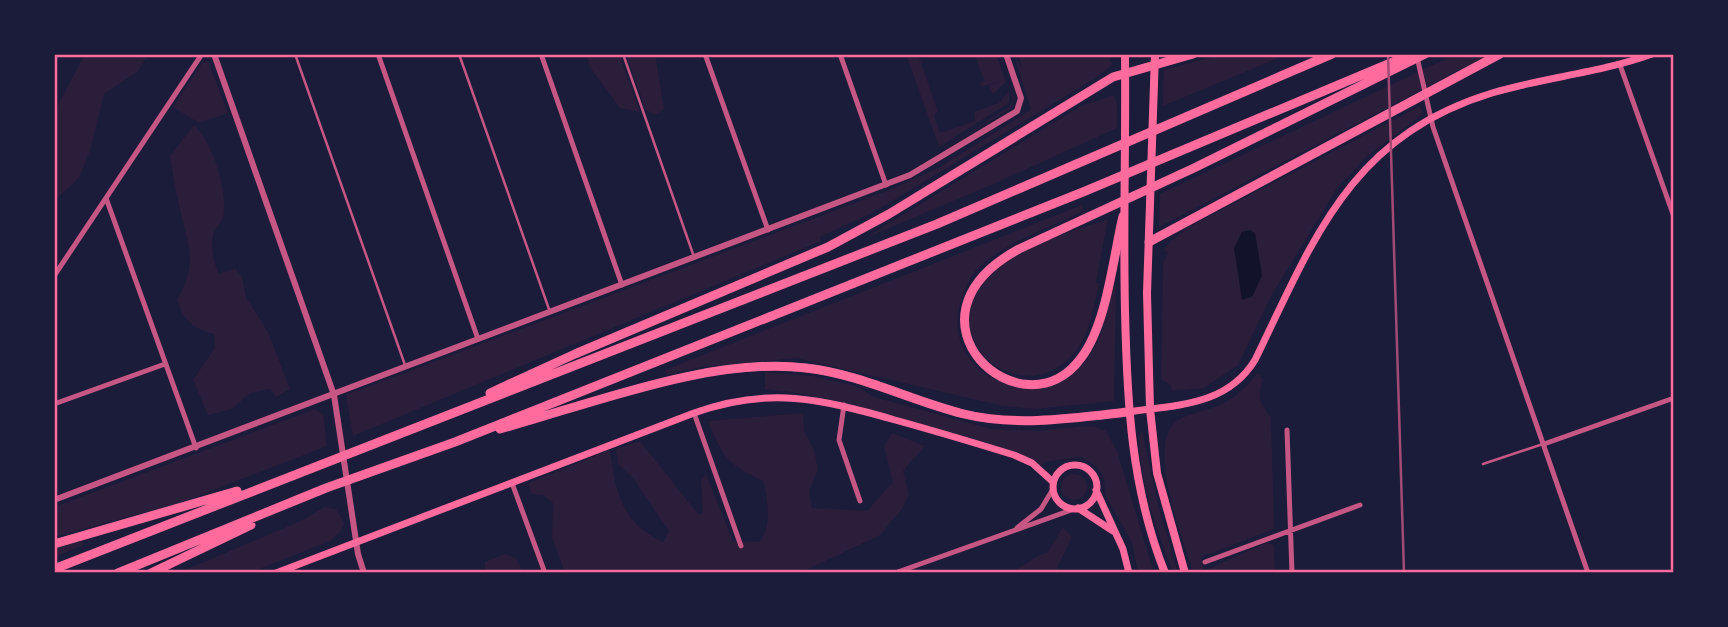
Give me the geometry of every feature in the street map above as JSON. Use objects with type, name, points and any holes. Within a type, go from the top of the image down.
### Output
[{"type":"highway","points":[[409,431],[575,354],[828,247],[889,214],[1113,77],[1155,59],[1193,54]]},
{"type":"highway","points":[[1123,216],[1097,324],[1078,363],[1064,374],[1039,384],[1017,383],[996,374],[979,360],[966,332],[965,310],[973,287],[986,271],[1004,257],[1194,168],[1327,96],[1414,54]]},
{"type":"highway","points":[[118,573],[326,488],[455,442],[1192,147],[1327,96],[1425,54]]},
{"type":"highway","points":[[1149,242],[1500,54]]},
{"type":"highway","points":[[54,569],[925,229],[1328,56]]},
{"type":"highway","points":[[455,442],[671,381],[716,372],[773,366],[838,374],[948,410],[984,418],[1033,419],[1128,412]]},
{"type":"highway","points":[[54,544],[172,512],[331,460]]},
{"type":"highway","points":[[151,573],[326,488]]},
{"type":"main road","points":[[1125,54],[1123,216],[1128,412],[1139,487],[1165,573]]},
{"type":"main road","points":[[1128,412],[1181,406],[1216,396],[1243,377],[1255,360],[1308,247],[1330,212],[1375,159],[1425,122],[1457,106],[1504,90],[1620,65],[1652,54]]},
{"type":"main road","points":[[1155,59],[1149,242],[1150,409],[1157,473],[1185,573]]},
{"type":"main road","points":[[276,573],[694,413],[726,402],[760,397],[803,397],[844,405],[1014,455],[1032,463],[1053,486],[1061,503],[1077,508],[1114,532]]},
{"type":"main road","points":[[1053,486],[1063,468],[1078,465],[1092,474],[1114,532],[1124,548],[1129,573]]},
{"type":"main road","points":[[1077,508],[1089,502],[1096,490]]},
{"type":"street","points":[[54,276],[202,54]]},
{"type":"street","points":[[214,54],[334,395],[352,521],[364,573]]},
{"type":"street","points":[[378,54],[478,339]]},
{"type":"street","points":[[541,54],[622,285]]},
{"type":"street","points":[[705,54],[768,230]]},
{"type":"street","points":[[841,54],[886,185]]},
{"type":"street","points":[[54,500],[910,175],[1013,114],[1021,104],[1006,54]]},
{"type":"street","points":[[1414,54],[1423,97],[1433,127],[1588,573]]},
{"type":"street","points":[[1620,65],[1674,217]]},
{"type":"street","points":[[106,198],[195,448]]},
{"type":"street","points":[[54,404],[165,365]]},
{"type":"street","points":[[1544,444],[1674,398]]},
{"type":"street","points":[[844,405],[839,440],[860,501]]},
{"type":"street","points":[[694,413],[741,546]]},
{"type":"street","points":[[1287,430],[1292,573]]},
{"type":"street","points":[[512,483],[545,573]]},
{"type":"street","points":[[1014,530],[1041,509],[1053,486]]},
{"type":"street","points":[[1205,562],[1360,505]]},
{"type":"street","points":[[895,573],[1077,508]]},
{"type":"lane","points":[[295,54],[406,368]]},
{"type":"lane","points":[[459,54],[550,312]]},
{"type":"lane","points":[[622,54],[694,257]]},
{"type":"lane","points":[[1483,464],[1544,444]]},
{"type":"shaded area","points":[[85,54],[149,54],[137,72],[104,94],[90,151],[79,178],[54,201],[54,112]]},
{"type":"shaded area","points":[[587,54],[619,54],[640,112],[620,108],[589,66]]},
{"type":"shaded area","points":[[626,54],[655,54],[664,109],[656,115],[646,110]]},
{"type":"shaded area","points":[[906,54],[918,54],[938,112],[934,115],[940,133],[975,121],[974,112],[999,103],[1009,91],[1009,103],[939,147]]},
{"type":"shaded area","points":[[996,54],[1006,82],[993,94],[989,86],[999,81],[981,87],[980,83],[985,81],[974,55]]},
{"type":"shaded area","points":[[1014,54],[1022,69],[1018,54],[1113,54],[1109,60],[1113,64],[1094,79],[874,212],[820,237],[821,241],[353,436],[346,395],[892,189],[938,168],[1031,110]]},
{"type":"shaded area","points":[[1224,54],[1288,54],[1163,106],[1164,70]]},
{"type":"shaded area","points":[[1456,54],[1490,54],[1159,227],[1160,194]]},
{"type":"shaded area","points":[[208,61],[228,113],[199,123],[173,107],[202,63]]},
{"type":"shaded area","points":[[1011,91],[1015,98],[1010,109],[941,151],[1009,107],[1013,100]]},
{"type":"shaded area","points":[[1114,95],[1117,128],[865,238],[1081,106]]},
{"type":"shaded area","points":[[1420,106],[1423,114],[1366,157],[1337,188],[1271,296],[1238,365],[1204,388],[1172,391],[1171,386],[1161,379],[1163,262],[1168,253],[1164,250],[1168,245],[1196,223]]},
{"type":"shaded area","points":[[194,125],[213,155],[224,194],[223,217],[212,241],[216,266],[219,274],[235,268],[242,277],[246,297],[268,332],[290,389],[276,397],[270,389],[250,393],[232,409],[208,415],[193,380],[215,348],[214,334],[190,323],[177,300],[188,274],[190,253],[170,156]]},
{"type":"shaded area","points":[[1082,205],[1083,211],[1016,242],[979,267],[971,276],[963,295],[957,323],[963,348],[978,368],[998,381],[1023,387],[1049,384],[1073,372],[1094,349],[1103,327],[1111,287],[1116,287],[1114,401],[1034,409],[1003,406],[796,358],[701,367],[666,375],[665,370]]},
{"type":"shaded area","points":[[1108,219],[1096,282],[1099,284],[1090,323],[1080,345],[1060,366],[1038,375],[1016,374],[996,366],[980,351],[970,331],[970,308],[981,283],[992,271],[1022,252]]},
{"type":"shaded area","points":[[1250,230],[1255,233],[1262,275],[1253,296],[1242,300],[1234,248],[1242,232]]},
{"type":"shaded area","points":[[765,372],[813,376],[856,386],[874,397],[991,429],[1036,431],[1092,426],[1106,431],[1117,451],[1154,573],[1138,573],[1132,542],[1105,495],[1104,478],[1097,467],[1082,457],[1049,461],[1039,466],[992,445],[877,412],[833,400],[765,389]]},
{"type":"shaded area","points":[[1258,373],[1263,380],[1261,400],[1271,418],[1274,529],[1201,557],[1204,571],[1266,543],[1274,545],[1275,573],[1194,573],[1169,494],[1165,470],[1168,432],[1177,421],[1232,398]]},
{"type":"shaded area","points":[[315,409],[323,414],[327,446],[180,503],[54,537],[54,507]]},
{"type":"shaded area","points":[[803,413],[804,431],[814,450],[818,470],[809,491],[812,508],[867,511],[893,482],[884,446],[892,433],[925,446],[903,471],[909,494],[902,509],[880,535],[800,573],[565,573],[552,538],[553,503],[543,495],[532,494],[528,483],[610,450],[618,493],[623,505],[638,526],[663,542],[669,531],[633,478],[618,464],[616,449],[640,441],[698,514],[703,513],[701,481],[706,474],[733,541],[760,542],[768,520],[763,481],[742,470],[728,458],[708,421]]},
{"type":"shaded area","points":[[1142,431],[1159,508],[1178,573],[1173,573],[1150,505],[1140,452],[1139,434]]},
{"type":"shaded area","points":[[1074,474],[1083,478],[1087,487],[1083,496],[1074,500],[1065,496],[1061,487],[1065,478]]},
{"type":"shaded area","points":[[324,507],[336,509],[344,523],[340,532],[330,541],[249,573],[178,573],[303,520]]},
{"type":"shaded area","points":[[1063,527],[1072,537],[1057,568],[1058,573],[1007,573],[1048,552]]},
{"type":"shaded area","points":[[83,541],[84,545],[54,557],[54,548]]},
{"type":"shaded area","points":[[504,554],[516,558],[523,573],[485,573],[485,562]]},
{"type":"railway","points":[[1388,54],[1404,573]]}]
